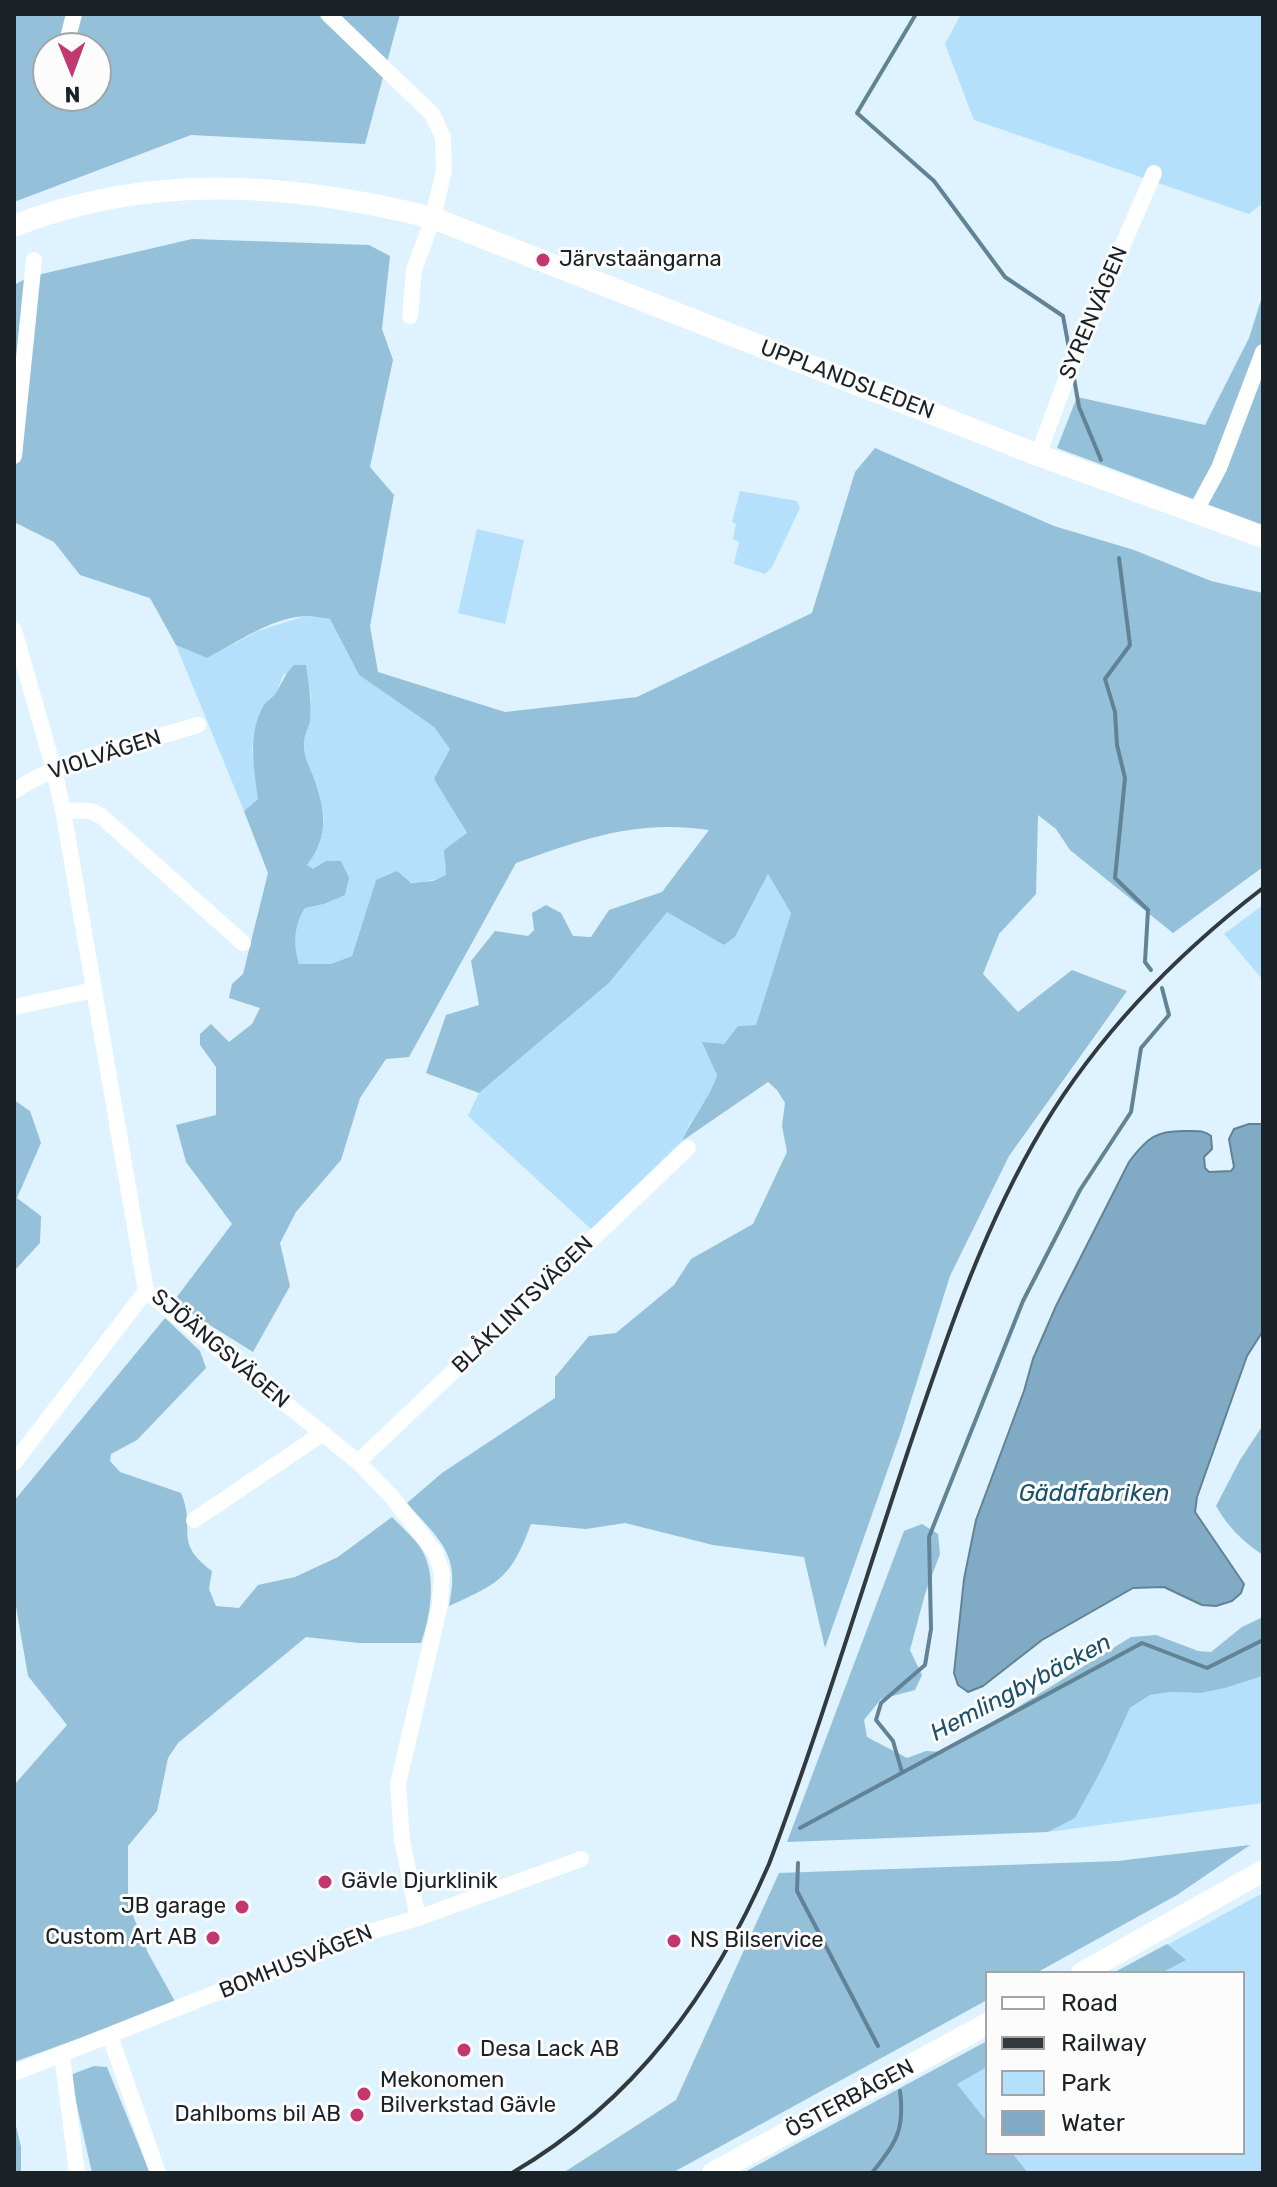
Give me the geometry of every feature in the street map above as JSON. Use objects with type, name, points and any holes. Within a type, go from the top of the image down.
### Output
[{"type":"street","points":[[328,14],[432,114],[440,129],[445,159],[433,218],[414,270],[410,316]]},
{"type":"street","name":"SYRENVÄGEN","points":[[1038,455],[1076,353],[1154,173]]},
{"type":"street","name":"UPPLANDSLEDEN","points":[[14,226],[109,200],[213,187],[326,195],[433,218],[1038,455],[1263,537]]},
{"type":"street","points":[[14,456],[34,260]]},
{"type":"street","points":[[1194,514],[1219,468],[1263,352]]},
{"type":"street","name":"SJÖÄNGSVÄGEN","points":[[14,630],[63,810],[146,1291],[358,1462],[425,1536],[439,1561],[442,1573],[440,1605],[398,1784],[402,1840],[418,1918]]},
{"type":"street","name":"VIOLVÄGEN","points":[[14,791],[54,770],[198,725]]},
{"type":"street","points":[[63,810],[91,811],[101,816],[243,943]]},
{"type":"street","points":[[14,1007],[94,990]]},
{"type":"street","name":"BLÅKLINTSVÄGEN","points":[[358,1462],[688,1148]]},
{"type":"street","points":[[14,1463],[146,1291]]},
{"type":"street","points":[[194,1520],[323,1433]]},
{"type":"street","name":"BOMHUSVÄGEN","points":[[14,2073],[375,1929],[418,1918],[581,1859]]},
{"type":"street","points":[[1086,1971],[1263,1871]]},
{"type":"street","name":"ÖSTERBÅGEN","points":[[713,2173],[985,2025]]},
{"type":"street","points":[[110,2036],[158,2173]]},
{"type":"street","points":[[62,2055],[77,2173]]},
{"type":"green space","points":[[961,14],[1263,14],[1263,203],[1249,214],[974,120],[945,44]]},
{"type":"green space","points":[[740,491],[797,501],[800,508],[772,567],[765,574],[734,564],[739,542],[733,539],[736,524],[732,522]]},
{"type":"green space","points":[[477,529],[524,540],[505,624],[458,613]]},
{"type":"green space","points":[[305,616],[330,619],[359,675],[434,727],[450,749],[435,779],[467,834],[444,863],[447,875],[421,882],[376,880],[352,956],[331,964],[299,964],[296,950],[297,928],[305,908],[324,904],[326,861],[312,870],[307,864],[324,819],[303,742],[310,724],[311,696],[306,666],[283,675],[276,694],[265,704],[252,749],[258,799],[244,811],[176,645],[207,658],[258,631]]},
{"type":"green space","points":[[768,874],[791,913],[756,1025],[738,1026],[724,1044],[712,1092],[690,1123],[682,1141],[591,1229],[468,1116],[479,1093],[609,983],[667,911],[724,945],[735,937]]},
{"type":"green space","points":[[1263,905],[1263,980],[1224,934]]},
{"type":"green space","points":[[1263,1676],[1263,1803],[1048,1832],[1075,1818],[1130,1708],[1150,1695],[1201,1693]]},
{"type":"green space","points":[[1263,1893],[1263,2173],[753,2173],[985,2045],[985,2155],[1245,2155],[1245,1971],[1119,1971]]},
{"type":"shaded area","points":[[14,14],[400,14],[365,144],[191,135],[14,202]]},
{"type":"shaded area","points":[[192,239],[369,245],[390,256],[382,329],[393,360],[370,467],[394,495],[370,626],[378,672],[505,712],[637,697],[812,613],[855,472],[875,448],[1054,526],[1134,550],[1211,581],[1263,593],[1263,867],[1173,933],[1070,850],[1056,829],[1038,815],[1036,894],[999,934],[983,974],[1018,1012],[1072,970],[1127,991],[1009,1156],[950,1276],[901,1432],[825,1648],[804,1557],[713,1545],[625,1523],[586,1529],[531,1524],[517,1556],[502,1577],[449,1606],[452,1573],[449,1560],[438,1538],[407,1503],[442,1473],[555,1398],[555,1377],[589,1336],[616,1333],[674,1285],[691,1259],[753,1224],[787,1152],[782,1126],[785,1103],[768,1082],[682,1141],[717,1075],[702,1042],[724,1044],[738,1026],[756,1025],[791,913],[768,874],[735,937],[724,945],[667,912],[609,983],[479,1093],[426,1073],[446,1015],[479,1005],[471,961],[495,931],[528,936],[534,930],[532,913],[546,905],[561,913],[573,936],[591,937],[609,910],[662,892],[709,830],[657,827],[610,833],[516,863],[409,1057],[386,1059],[360,1098],[341,1160],[296,1212],[280,1243],[290,1286],[253,1352],[173,1302],[232,1224],[186,1162],[176,1125],[216,1115],[216,1067],[200,1045],[200,1034],[211,1024],[229,1042],[252,1024],[260,1008],[229,998],[232,984],[243,974],[268,873],[244,811],[258,799],[253,751],[259,716],[294,665],[306,665],[311,715],[304,750],[317,788],[323,822],[319,843],[307,865],[313,869],[326,861],[341,861],[349,878],[345,895],[305,908],[296,935],[299,964],[331,964],[352,956],[376,880],[397,871],[411,883],[433,881],[446,875],[444,850],[467,833],[434,779],[450,749],[434,727],[359,675],[330,619],[305,616],[279,621],[207,658],[176,645],[150,598],[80,575],[54,542],[14,522],[14,285],[29,277]]},
{"type":"shaded area","points":[[1263,294],[1263,525],[1057,448],[1077,397],[1205,425],[1249,338]]},
{"type":"shaded area","points":[[14,1100],[30,1111],[41,1143],[17,1198],[41,1216],[40,1243],[14,1271]]},
{"type":"shaded area","points":[[165,1318],[200,1351],[206,1368],[137,1440],[111,1454],[110,1461],[120,1472],[181,1493],[189,1543],[200,1561],[212,1571],[209,1589],[216,1606],[239,1608],[258,1585],[295,1577],[338,1557],[392,1517],[415,1540],[425,1556],[431,1588],[427,1623],[421,1643],[359,1643],[306,1637],[178,1743],[168,1758],[157,1811],[128,1846],[128,1903],[148,1953],[176,2003],[14,2062],[14,1785],[67,1725],[28,1676],[14,1595],[14,1501]]},
{"type":"shaded area","points":[[1263,1425],[1263,1555],[1236,1534],[1216,1506]]},
{"type":"shaded area","points":[[922,1524],[938,1534],[940,1554],[910,1650],[922,1675],[915,1690],[881,1699],[864,1720],[867,1737],[907,1758],[926,1751],[945,1752],[1131,1637],[1156,1635],[1198,1651],[1211,1652],[1242,1627],[1263,1617],[1263,1676],[1201,1693],[1150,1695],[1130,1708],[1075,1818],[1048,1832],[787,1842],[904,1531]]},
{"type":"shaded area","points":[[1250,1845],[1177,1895],[1040,1971],[985,1971],[985,2001],[672,2173],[563,2173],[676,2100],[779,1873],[1118,1861]]},
{"type":"shaded area","points":[[1167,1944],[1186,1960],[1165,1971],[1117,1971]]},
{"type":"shaded area","points":[[985,2042],[985,2068],[957,2084],[985,2119],[985,2155],[1014,2155],[1028,2173],[743,2173]]},
{"type":"shaded area","points":[[94,2066],[107,2067],[150,2173],[92,2173],[70,2075]]},
{"type":"shaded area","points":[[14,2118],[21,2147],[21,2173],[14,2173]]},
{"type":"water","name":"Gäddfabriken","points":[[1263,1124],[1263,1331],[1247,1356],[1197,1497],[1195,1512],[1244,1584],[1241,1593],[1232,1601],[1216,1606],[1202,1605],[1164,1587],[1133,1588],[1042,1640],[983,1686],[968,1692],[958,1685],[954,1673],[964,1579],[976,1520],[1033,1359],[1056,1306],[1129,1162],[1147,1141],[1167,1132],[1206,1133],[1211,1136],[1212,1149],[1204,1157],[1205,1168],[1209,1172],[1231,1171],[1234,1167],[1229,1139],[1234,1129]]},
{"type":"waterway","points":[[916,14],[857,113],[934,181],[1005,277],[1063,316],[1070,354]]},
{"type":"waterway","points":[[1074,378],[1079,407],[1101,460]]},
{"type":"waterway","points":[[1119,558],[1130,645],[1105,679],[1115,712],[1117,745],[1125,778],[1115,878],[1148,910],[1145,962],[1151,970]]},
{"type":"waterway","points":[[902,1772],[893,1741],[876,1720],[881,1703],[925,1665],[931,1629],[929,1537],[1023,1301],[1080,1190],[1131,1112],[1141,1048],[1169,1015],[1162,988]]},
{"type":"waterway","name":"Hemlingbybäcken","points":[[800,1828],[1142,1643],[1207,1668],[1263,1640]]},
{"type":"waterway","points":[[798,1863],[797,1891],[878,2046]]},
{"type":"waterway","points":[[872,2173],[897,2135],[901,2116],[900,2091]]},
{"type":"railway","points":[[512,2173],[556,2144],[633,2078],[666,2040],[723,1957],[769,1864],[951,1326],[983,1245],[1021,1166],[1065,1093],[1115,1028],[1170,968],[1263,888]]},
{"type":"place","name":"Järvstaängarna","points":[[543,260]]},
{"type":"place","name":"Gävle Djurklinik","points":[[325,1882]]},
{"type":"place","name":"JB garage","points":[[242,1907]]},
{"type":"place","name":"Custom Art AB","points":[[213,1938]]},
{"type":"place","name":"NS Bilservice","points":[[674,1941]]},
{"type":"place","name":"Desa Lack AB","points":[[464,2050]]},
{"type":"place","name":"Mekonomen Bilverkstad Gävle","points":[[364,2094]]},
{"type":"place","name":"Dahlboms bil AB","points":[[357,2115]]}]
